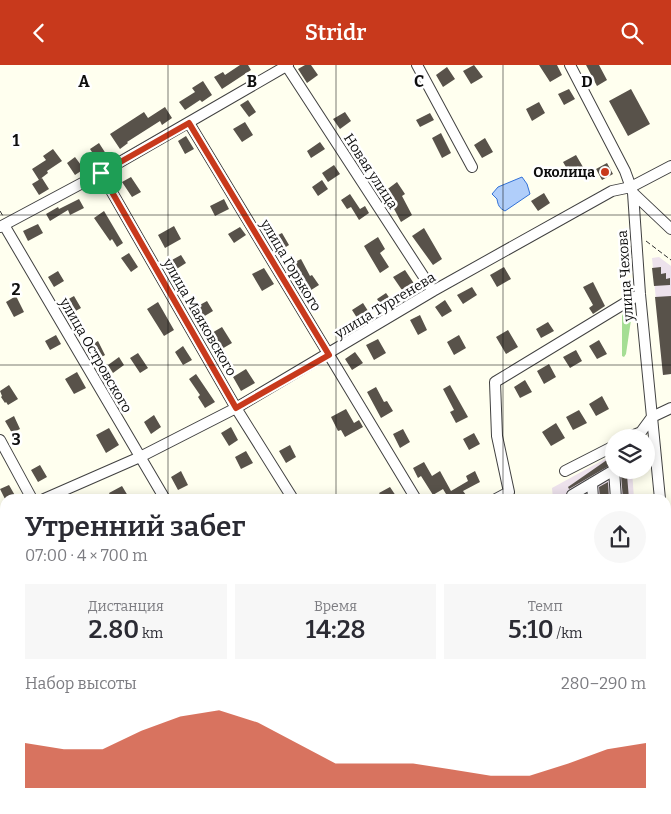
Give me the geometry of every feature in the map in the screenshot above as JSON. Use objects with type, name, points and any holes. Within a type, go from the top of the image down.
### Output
[{"type":"street","points":[[2,226],[101,173],[286,65]]},
{"type":"street","name":"Новая улица","points":[[286,65],[433,291]]},
{"type":"street","points":[[417,65],[472,167]]},
{"type":"street","name":"улица Чехова","points":[[570,65],[625,171],[632,190],[652,429]]},
{"type":"street","name":"улица Горького","points":[[189,123],[413,494]]},
{"type":"street","name":"улица Тургенева","points":[[55,494],[140,457],[236,408],[329,355],[433,291],[612,191],[632,190],[671,166]]},
{"type":"street","name":"улица Маяковского","points":[[101,173],[236,408],[290,494]]},
{"type":"street","points":[[632,190],[671,229]]},
{"type":"street","name":"улица Островского","points":[[2,226],[162,494]]},
{"type":"street","points":[[504,494],[509,491],[497,436],[495,382],[640,295]]},
{"type":"street","points":[[643,429],[652,417],[671,408]]},
{"type":"street","points":[[0,440],[29,494]]},
{"type":"street","points":[[565,471],[605,451]]},
{"type":"street","name":"улица Чехова","points":[[655,473],[659,494]]},
{"type":"street","points":[[574,494],[605,475]]},
{"type":"street","points":[[615,479],[616,494]]},
{"type":"street","points":[[592,483],[593,494]]},
{"type":"path","points":[[636,233],[671,260]]},
{"type":"shaded area","points":[[659,257],[671,266],[671,374],[663,375],[652,258]]},
{"type":"shaded area","points":[[605,459],[605,479],[633,479],[634,494],[553,494],[552,488]]},
{"type":"green space","points":[[626,307],[631,308],[631,320],[624,357],[622,356],[622,316]]},
{"type":"water","points":[[522,177],[527,184],[530,194],[505,211],[498,205],[497,199],[492,194],[498,187]]},
{"type":"building","points":[[240,65],[248,65],[251,70],[222,89],[214,77],[223,72],[225,75]]},
{"type":"building","points":[[305,65],[311,65],[318,75],[307,83],[298,69]]},
{"type":"building","points":[[474,65],[483,77],[471,84],[463,71]]},
{"type":"building","points":[[539,65],[557,65],[562,75],[550,82]]},
{"type":"building","points":[[586,65],[599,65],[607,80],[597,86]]},
{"type":"building","points":[[447,67],[455,79],[443,87],[436,75]]},
{"type":"building","points":[[203,81],[212,95],[185,110],[179,102],[195,92],[192,88]]},
{"type":"building","points":[[569,89],[575,99],[564,105],[558,94]]},
{"type":"building","points":[[631,89],[650,124],[628,136],[609,101]]},
{"type":"building","points":[[248,100],[256,112],[249,117],[240,105]]},
{"type":"building","points":[[539,102],[545,113],[532,121],[526,109]]},
{"type":"building","points":[[165,107],[172,118],[162,125],[160,121],[127,142],[120,149],[110,134],[144,112],[148,118]]},
{"type":"building","points":[[345,112],[351,121],[340,129],[333,119]]},
{"type":"building","points":[[430,113],[434,120],[420,127],[416,120]]},
{"type":"building","points":[[245,122],[253,135],[242,142],[233,129]]},
{"type":"building","points":[[441,133],[451,153],[442,158],[432,138]]},
{"type":"building","points":[[186,136],[194,149],[185,154],[178,141]]},
{"type":"building","points":[[485,138],[493,152],[482,158],[474,145]]},
{"type":"building","points":[[320,142],[325,149],[311,158],[307,151]]},
{"type":"building","points":[[99,143],[108,157],[99,163],[90,149]]},
{"type":"building","points":[[53,149],[62,161],[47,171],[48,173],[39,180],[32,169],[46,160],[43,156]]},
{"type":"building","points":[[576,155],[583,167],[570,174],[563,162]]},
{"type":"building","points":[[75,157],[84,169],[75,175],[67,163]]},
{"type":"building","name":"Околица","points":[[607,163],[613,174],[602,180],[596,169]]},
{"type":"building","points":[[334,165],[340,174],[328,182],[322,173]]},
{"type":"building","points":[[131,177],[141,192],[132,197],[122,182]]},
{"type":"building","points":[[42,178],[49,189],[39,195],[32,184]]},
{"type":"building","points":[[322,180],[328,189],[318,196],[312,187]]},
{"type":"building","points":[[397,182],[405,194],[402,196],[412,215],[401,222],[393,207],[395,206],[385,191]]},
{"type":"building","points":[[544,193],[550,203],[538,211],[531,201]]},
{"type":"building","points":[[350,194],[360,209],[365,206],[369,213],[359,220],[351,207],[347,209],[341,200]]},
{"type":"building","points":[[79,199],[84,208],[70,215],[68,210],[50,221],[46,214]]},
{"type":"building","points":[[224,199],[229,209],[215,216],[210,206]]},
{"type":"building","points":[[104,211],[123,243],[117,247],[112,239],[110,241],[94,218]]},
{"type":"building","points":[[38,224],[43,233],[28,241],[23,231]]},
{"type":"building","points":[[174,226],[181,239],[165,248],[158,235]]},
{"type":"building","points":[[240,227],[246,235],[234,243],[228,234]]},
{"type":"building","points":[[424,228],[442,259],[433,265],[412,236]]},
{"type":"building","points":[[282,233],[289,245],[281,250],[274,237]]},
{"type":"building","points":[[378,237],[385,249],[380,253],[389,267],[380,273],[364,246]]},
{"type":"building","points":[[129,253],[138,267],[131,272],[121,258]]},
{"type":"building","points":[[181,255],[186,263],[175,270],[170,261]]},
{"type":"building","points":[[301,259],[310,276],[312,275],[319,285],[308,292],[291,264]]},
{"type":"building","points":[[504,267],[511,279],[497,287],[490,275]]},
{"type":"building","points":[[661,267],[661,274],[666,273],[666,279],[670,278],[670,285],[654,286],[652,268]]},
{"type":"building","points":[[264,268],[274,284],[262,291],[252,274]]},
{"type":"building","points":[[405,270],[415,285],[404,293],[393,277]]},
{"type":"building","points":[[58,271],[64,281],[54,287],[48,277]]},
{"type":"building","points":[[593,282],[605,306],[593,314],[589,308],[593,305],[583,287]]},
{"type":"building","points":[[472,287],[477,295],[463,304],[457,295]]},
{"type":"building","points":[[386,293],[393,303],[383,309],[377,299]]},
{"type":"building","points":[[16,296],[24,312],[14,317],[6,302]]},
{"type":"building","points":[[74,296],[81,308],[72,313],[65,301]]},
{"type":"building","points":[[671,296],[671,374],[663,375],[655,297]]},
{"type":"building","points":[[445,300],[452,311],[442,317],[435,307]]},
{"type":"building","points":[[207,301],[213,311],[203,317],[196,307]]},
{"type":"building","points":[[158,302],[174,330],[164,336],[147,309]]},
{"type":"building","points":[[363,303],[370,314],[359,321],[352,310]]},
{"type":"building","points":[[420,315],[427,330],[418,335],[410,320]]},
{"type":"building","points":[[548,322],[554,331],[541,338],[536,329]]},
{"type":"building","points":[[222,327],[232,343],[220,350],[210,334]]},
{"type":"building","points":[[508,330],[518,347],[506,354],[496,337]]},
{"type":"building","points":[[56,335],[61,344],[50,350],[45,341]]},
{"type":"building","points":[[459,335],[466,348],[454,355],[447,342]]},
{"type":"building","points":[[378,339],[386,353],[374,360],[366,345]]},
{"type":"building","points":[[599,340],[607,354],[597,359],[589,346]]},
{"type":"building","points":[[98,341],[105,355],[95,361],[88,347]]},
{"type":"building","points":[[183,346],[192,360],[183,365],[175,352]]},
{"type":"building","points":[[576,350],[582,361],[570,368],[563,357]]},
{"type":"building","points":[[355,352],[363,363],[352,370],[345,359]]},
{"type":"building","points":[[138,353],[148,368],[140,373],[130,358]]},
{"type":"building","points":[[119,357],[124,365],[113,373],[108,365]]},
{"type":"building","points":[[549,364],[556,377],[544,384],[537,371]]},
{"type":"building","points":[[246,369],[255,383],[241,391],[233,377]]},
{"type":"building","points":[[77,372],[86,388],[74,394],[65,379]]},
{"type":"building","points":[[196,374],[215,402],[205,408],[198,397],[200,395],[189,379]]},
{"type":"building","points":[[525,380],[532,392],[520,398],[514,387]]},
{"type":"building","points":[[9,385],[18,399],[8,405],[1,397],[0,391]]},
{"type":"building","points":[[450,385],[468,417],[456,423],[450,412],[454,410],[443,389]]},
{"type":"building","points":[[376,387],[384,402],[387,401],[393,411],[381,418],[367,392]]},
{"type":"building","points":[[602,396],[609,409],[596,416],[589,404]]},
{"type":"building","points":[[346,409],[354,423],[359,420],[363,427],[345,437],[341,430],[338,431],[331,417]]},
{"type":"building","points":[[579,410],[587,423],[573,430],[566,417]]},
{"type":"building","points":[[154,415],[161,427],[151,434],[144,422]]},
{"type":"building","points":[[14,416],[20,429],[12,433],[5,421]]},
{"type":"building","points":[[556,423],[565,438],[551,446],[542,432]]},
{"type":"building","points":[[231,427],[238,440],[229,446],[221,433]]},
{"type":"building","points":[[109,428],[119,445],[106,453],[96,435]]},
{"type":"building","points":[[403,429],[410,442],[400,448],[393,434]]},
{"type":"building","points":[[474,433],[480,444],[469,450],[463,439]]},
{"type":"building","points":[[290,445],[296,457],[286,463],[279,451]]},
{"type":"building","points":[[246,451],[253,463],[241,469],[235,457]]},
{"type":"building","points":[[605,461],[605,468],[569,489],[568,487]]},
{"type":"building","points":[[424,462],[432,476],[440,471],[451,491],[468,481],[466,476],[475,471],[480,482],[463,491],[465,494],[446,494],[443,489],[432,494],[421,476],[418,478],[413,468]]},
{"type":"building","points":[[40,465],[47,477],[38,482],[31,470]]},
{"type":"building","points":[[181,471],[188,485],[178,490],[171,477]]},
{"type":"building","points":[[621,479],[627,479],[629,494],[623,494]]},
{"type":"building","points":[[608,482],[609,494],[600,494],[599,487]]},
{"type":"building","points":[[9,485],[14,494],[2,494],[0,489]]},
{"type":"building","points":[[122,486],[127,494],[110,494]]},
{"type":"building","points":[[390,487],[395,494],[380,494]]},
{"type":"place","name":"Околица","points":[[605,172]]},
{"type":"route","points":[[189,123],[329,355],[236,408],[101,173],[189,123]]}]
